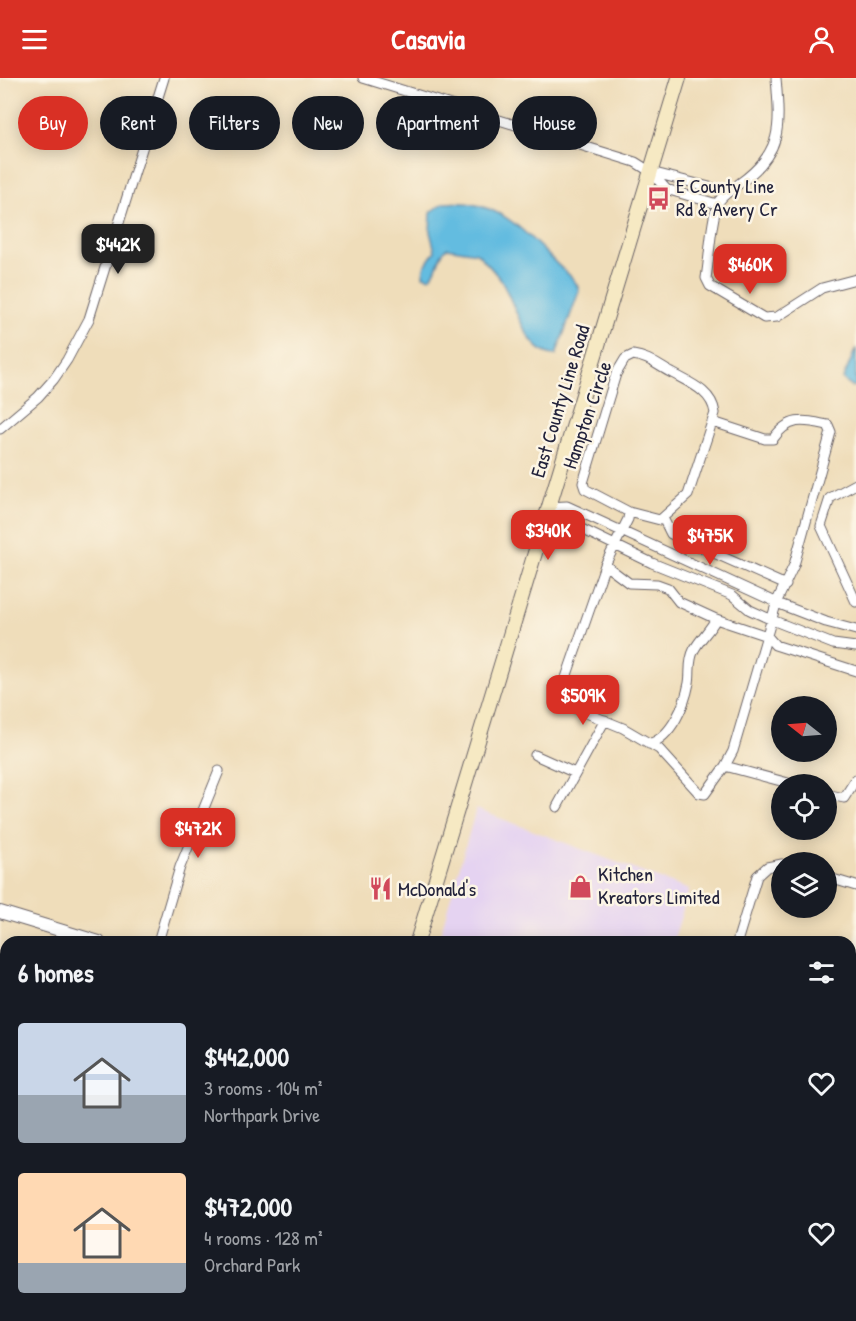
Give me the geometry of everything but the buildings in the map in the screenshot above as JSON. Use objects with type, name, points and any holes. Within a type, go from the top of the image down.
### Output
[{"type":"main road","name":"East County Line Road","points":[[419,936],[679,78]]},
{"type":"street","points":[[0,429],[38,397],[54,379],[89,319],[164,78]]},
{"type":"street","points":[[363,78],[635,162],[651,172],[666,189],[717,204]]},
{"type":"street","points":[[776,78],[779,118],[775,142],[761,168],[717,204],[706,278],[710,286],[752,313],[764,318],[777,317],[822,288],[856,279]]},
{"type":"street","points":[[651,172],[729,192]]},
{"type":"street","name":"Hampton Circle","points":[[663,518],[660,520],[629,512],[585,489],[583,483],[616,374],[625,359],[633,355],[650,359],[698,387],[714,402],[716,413],[713,422]]},
{"type":"street","points":[[629,512],[628,519],[605,565],[560,695],[562,703],[605,720],[659,749],[699,794],[705,794],[733,751],[777,602],[786,585],[814,500],[831,432],[828,425],[799,419],[788,422],[773,438],[765,439],[713,422],[688,495],[663,518],[670,534],[786,585]]},
{"type":"street","points":[[856,484],[830,498],[821,526],[856,602]]},
{"type":"street","points":[[548,507],[567,506],[777,602],[826,622],[856,630]]},
{"type":"street","points":[[548,507],[563,520],[681,577],[732,594],[750,610],[833,644],[856,647]]},
{"type":"street","points":[[605,565],[629,583],[657,584],[668,588],[678,602],[716,619],[767,636],[775,645],[856,671]]},
{"type":"street","points":[[649,744],[660,741],[670,728],[689,683],[690,659],[695,648],[716,619]]},
{"type":"street","points":[[557,807],[605,720]]},
{"type":"street","points":[[535,755],[575,773]]},
{"type":"street","points":[[725,766],[771,778]]},
{"type":"street","points":[[160,936],[180,867],[219,771]]},
{"type":"street","points":[[837,796],[844,798],[856,778]]},
{"type":"street","points":[[739,936],[757,876],[771,866]]},
{"type":"street","points":[[837,880],[856,886]]},
{"type":"street","points":[[0,912],[79,936]]},
{"type":"shaded area","points":[[476,809],[689,890],[675,936],[440,936]]},
{"type":"water","points":[[444,203],[478,205],[506,218],[531,238],[575,282],[579,291],[556,355],[546,353],[537,347],[529,337],[502,282],[477,253],[447,248],[430,278],[423,276],[424,267],[435,251],[430,232],[431,212]]},
{"type":"water","points":[[856,348],[856,386],[852,387],[843,379]]},
{"type":"place","name":"E County Line Rd & Avery Cr","points":[[658,198]]},
{"type":"place","name":"Kitchen Kreators Limited","points":[[580,886]]},
{"type":"place","name":"McDonald's","points":[[380,889]]}]
